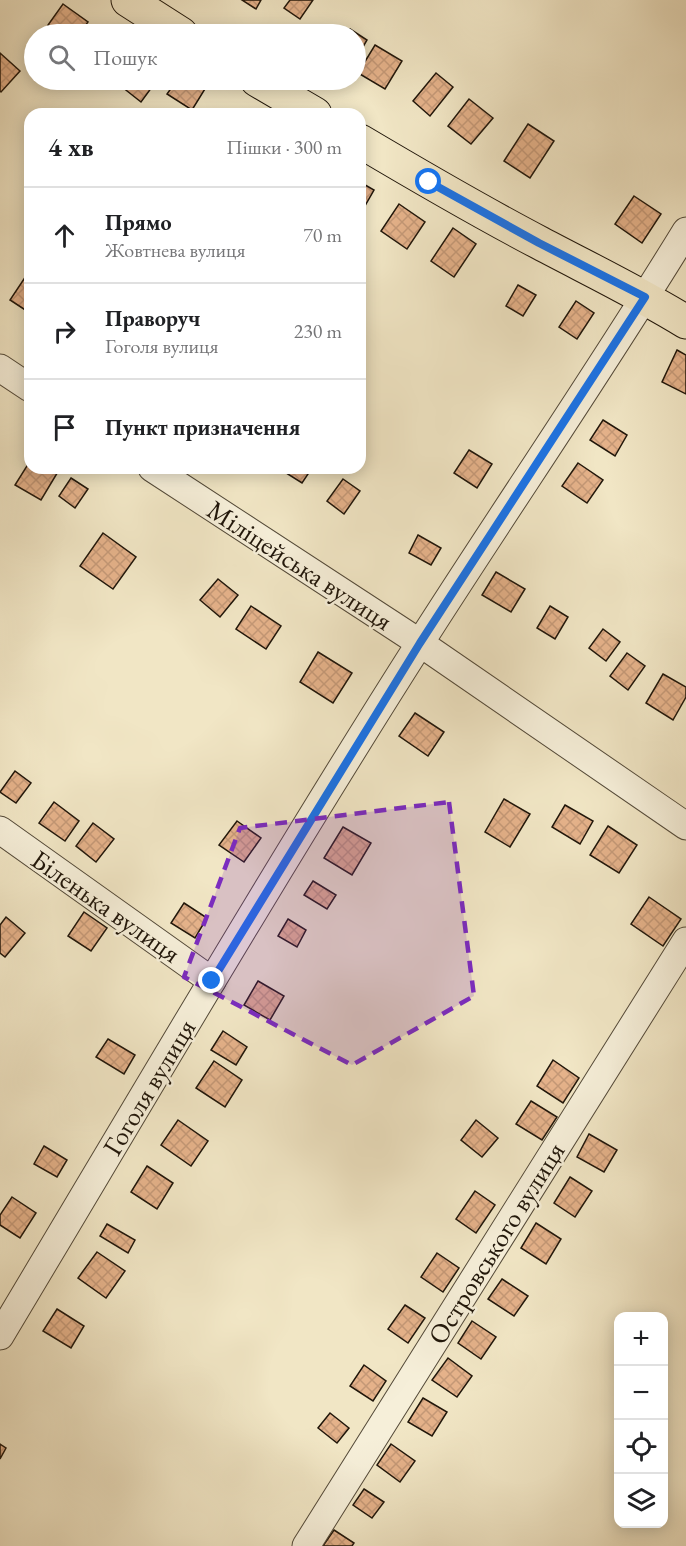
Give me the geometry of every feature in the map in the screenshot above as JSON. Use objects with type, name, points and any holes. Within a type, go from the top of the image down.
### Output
[{"type":"main road","points":[[128,0],[165,24]]},
{"type":"main road","points":[[274,90],[305,108]]},
{"type":"main road","points":[[366,144],[539,243],[645,297],[686,322]]},
{"type":"street","name":"Гоголя вулиця","points":[[0,1336],[212,981],[420,643],[686,231]]},
{"type":"street","points":[[0,368],[24,384]]},
{"type":"street","name":"Міліцейська вулиця","points":[[161,474],[420,643],[686,826]]},
{"type":"street","name":"Біленька вулиця","points":[[0,830],[212,981]]},
{"type":"street","name":"Островського вулиця","points":[[306,1546],[686,941]]},
{"type":"highlighted area","points":[[449,802],[474,996],[352,1065],[184,977],[240,828]]},
{"type":"building","points":[[242,0],[261,0],[256,9]]},
{"type":"building","points":[[290,0],[313,0],[300,19],[284,8]]},
{"type":"building","points":[[63,4],[88,22],[86,24],[49,24]]},
{"type":"building","points":[[375,45],[402,61],[385,89],[366,78],[366,60]]},
{"type":"building","points":[[0,53],[20,71],[1,92],[0,91]]},
{"type":"building","points":[[436,73],[453,87],[430,116],[413,101]]},
{"type":"building","points":[[126,90],[150,90],[141,102]]},
{"type":"building","points":[[170,90],[204,90],[193,108],[189,108],[167,94]]},
{"type":"building","points":[[469,99],[493,118],[471,144],[448,126]]},
{"type":"building","points":[[528,124],[554,141],[530,178],[504,161]]},
{"type":"building","points":[[366,185],[374,190],[366,204]]},
{"type":"building","points":[[634,196],[661,214],[642,243],[615,224]]},
{"type":"building","points":[[399,204],[425,222],[407,249],[381,231]]},
{"type":"building","points":[[453,228],[476,244],[454,277],[431,261]]},
{"type":"building","points":[[24,279],[24,309],[10,300]]},
{"type":"building","points":[[518,285],[536,295],[523,316],[506,306]]},
{"type":"building","points":[[576,301],[594,313],[577,339],[559,327]]},
{"type":"building","points":[[677,350],[686,355],[686,394],[662,382]]},
{"type":"building","points":[[603,420],[627,435],[615,456],[590,440]]},
{"type":"building","points":[[469,450],[492,464],[477,488],[454,473]]},
{"type":"building","points":[[578,463],[603,480],[587,503],[562,486]]},
{"type":"building","points":[[24,471],[24,474],[57,474],[41,500],[15,485]]},
{"type":"building","points":[[288,474],[308,474],[302,483]]},
{"type":"building","points":[[71,478],[88,489],[75,508],[59,496]]},
{"type":"building","points":[[343,479],[360,491],[344,514],[327,501]]},
{"type":"building","points":[[103,533],[136,557],[113,589],[80,566]]},
{"type":"building","points":[[418,535],[441,548],[431,565],[409,553]]},
{"type":"building","points":[[496,572],[525,589],[511,612],[482,595]]},
{"type":"building","points":[[218,579],[238,595],[220,617],[200,600]]},
{"type":"building","points":[[251,606],[281,626],[266,649],[236,629]]},
{"type":"building","points":[[550,606],[568,617],[555,639],[537,628]]},
{"type":"building","points":[[603,629],[620,642],[606,661],[589,648]]},
{"type":"building","points":[[318,652],[352,673],[333,703],[300,682]]},
{"type":"building","points":[[627,653],[645,666],[628,690],[610,676]]},
{"type":"building","points":[[663,674],[686,687],[686,697],[673,720],[646,703]]},
{"type":"building","points":[[415,713],[444,732],[428,756],[399,736]]},
{"type":"building","points":[[15,771],[31,783],[16,803],[0,792]]},
{"type":"building","points":[[504,799],[530,814],[510,847],[485,832]]},
{"type":"building","points":[[54,802],[79,821],[65,841],[39,823]]},
{"type":"building","points":[[565,805],[593,821],[580,844],[552,827]]},
{"type":"building","points":[[237,821],[261,838],[244,862],[219,845]]},
{"type":"building","points":[[93,823],[114,839],[96,862],[76,846]]},
{"type":"building","points":[[608,826],[637,845],[619,873],[590,855]]},
{"type":"building","points":[[343,827],[371,843],[352,875],[324,858]]},
{"type":"building","points":[[313,881],[336,895],[327,909],[304,895]]},
{"type":"building","points":[[649,897],[681,919],[663,946],[631,924]]},
{"type":"building","points":[[184,903],[207,918],[195,938],[171,923]]},
{"type":"building","points":[[84,912],[107,928],[91,951],[68,936]]},
{"type":"building","points":[[6,917],[25,933],[5,957],[0,953],[0,925]]},
{"type":"building","points":[[288,919],[306,930],[297,947],[278,936]]},
{"type":"building","points":[[258,981],[284,996],[270,1020],[244,1005]]},
{"type":"building","points":[[223,1031],[247,1047],[236,1065],[211,1050]]},
{"type":"building","points":[[108,1039],[135,1055],[124,1074],[96,1057]]},
{"type":"building","points":[[553,1060],[579,1078],[563,1103],[537,1086]]},
{"type":"building","points":[[214,1061],[242,1080],[225,1107],[196,1088]]},
{"type":"building","points":[[531,1101],[557,1117],[542,1140],[516,1124]]},
{"type":"building","points":[[178,1120],[208,1141],[191,1166],[161,1145]]},
{"type":"building","points":[[476,1120],[498,1138],[482,1157],[461,1140]]},
{"type":"building","points":[[589,1134],[617,1150],[604,1172],[577,1157]]},
{"type":"building","points":[[44,1146],[67,1160],[57,1177],[34,1164]]},
{"type":"building","points":[[147,1166],[173,1183],[157,1209],[131,1192]]},
{"type":"building","points":[[570,1177],[592,1191],[575,1217],[554,1203]]},
{"type":"building","points":[[475,1191],[495,1205],[476,1233],[456,1219]]},
{"type":"building","points":[[12,1197],[36,1213],[20,1238],[0,1225],[0,1215]]},
{"type":"building","points":[[536,1223],[561,1239],[546,1264],[521,1248]]},
{"type":"building","points":[[107,1224],[135,1240],[128,1253],[100,1236]]},
{"type":"building","points":[[97,1252],[125,1271],[106,1298],[78,1278]]},
{"type":"building","points":[[437,1253],[459,1268],[443,1292],[421,1277]]},
{"type":"building","points":[[502,1279],[528,1296],[514,1316],[488,1299]]},
{"type":"building","points":[[405,1305],[425,1318],[408,1343],[388,1329]]},
{"type":"building","points":[[57,1309],[84,1326],[71,1348],[43,1331]]},
{"type":"building","points":[[472,1321],[496,1337],[481,1359],[458,1343]]},
{"type":"building","points":[[448,1358],[472,1376],[457,1397],[432,1380]]},
{"type":"building","points":[[364,1365],[386,1381],[373,1401],[350,1386]]},
{"type":"building","points":[[423,1398],[447,1412],[432,1436],[408,1422]]},
{"type":"building","points":[[330,1413],[349,1428],[337,1443],[318,1428]]},
{"type":"building","points":[[0,1444],[6,1448],[0,1459]]},
{"type":"building","points":[[391,1444],[415,1461],[400,1482],[377,1465]]},
{"type":"building","points":[[364,1489],[384,1502],[372,1518],[353,1505]]},
{"type":"building","points":[[334,1530],[354,1543],[352,1546],[323,1546]]},
{"type":"route","points":[[212,981],[420,643],[645,297],[539,243],[429,182]]}]
